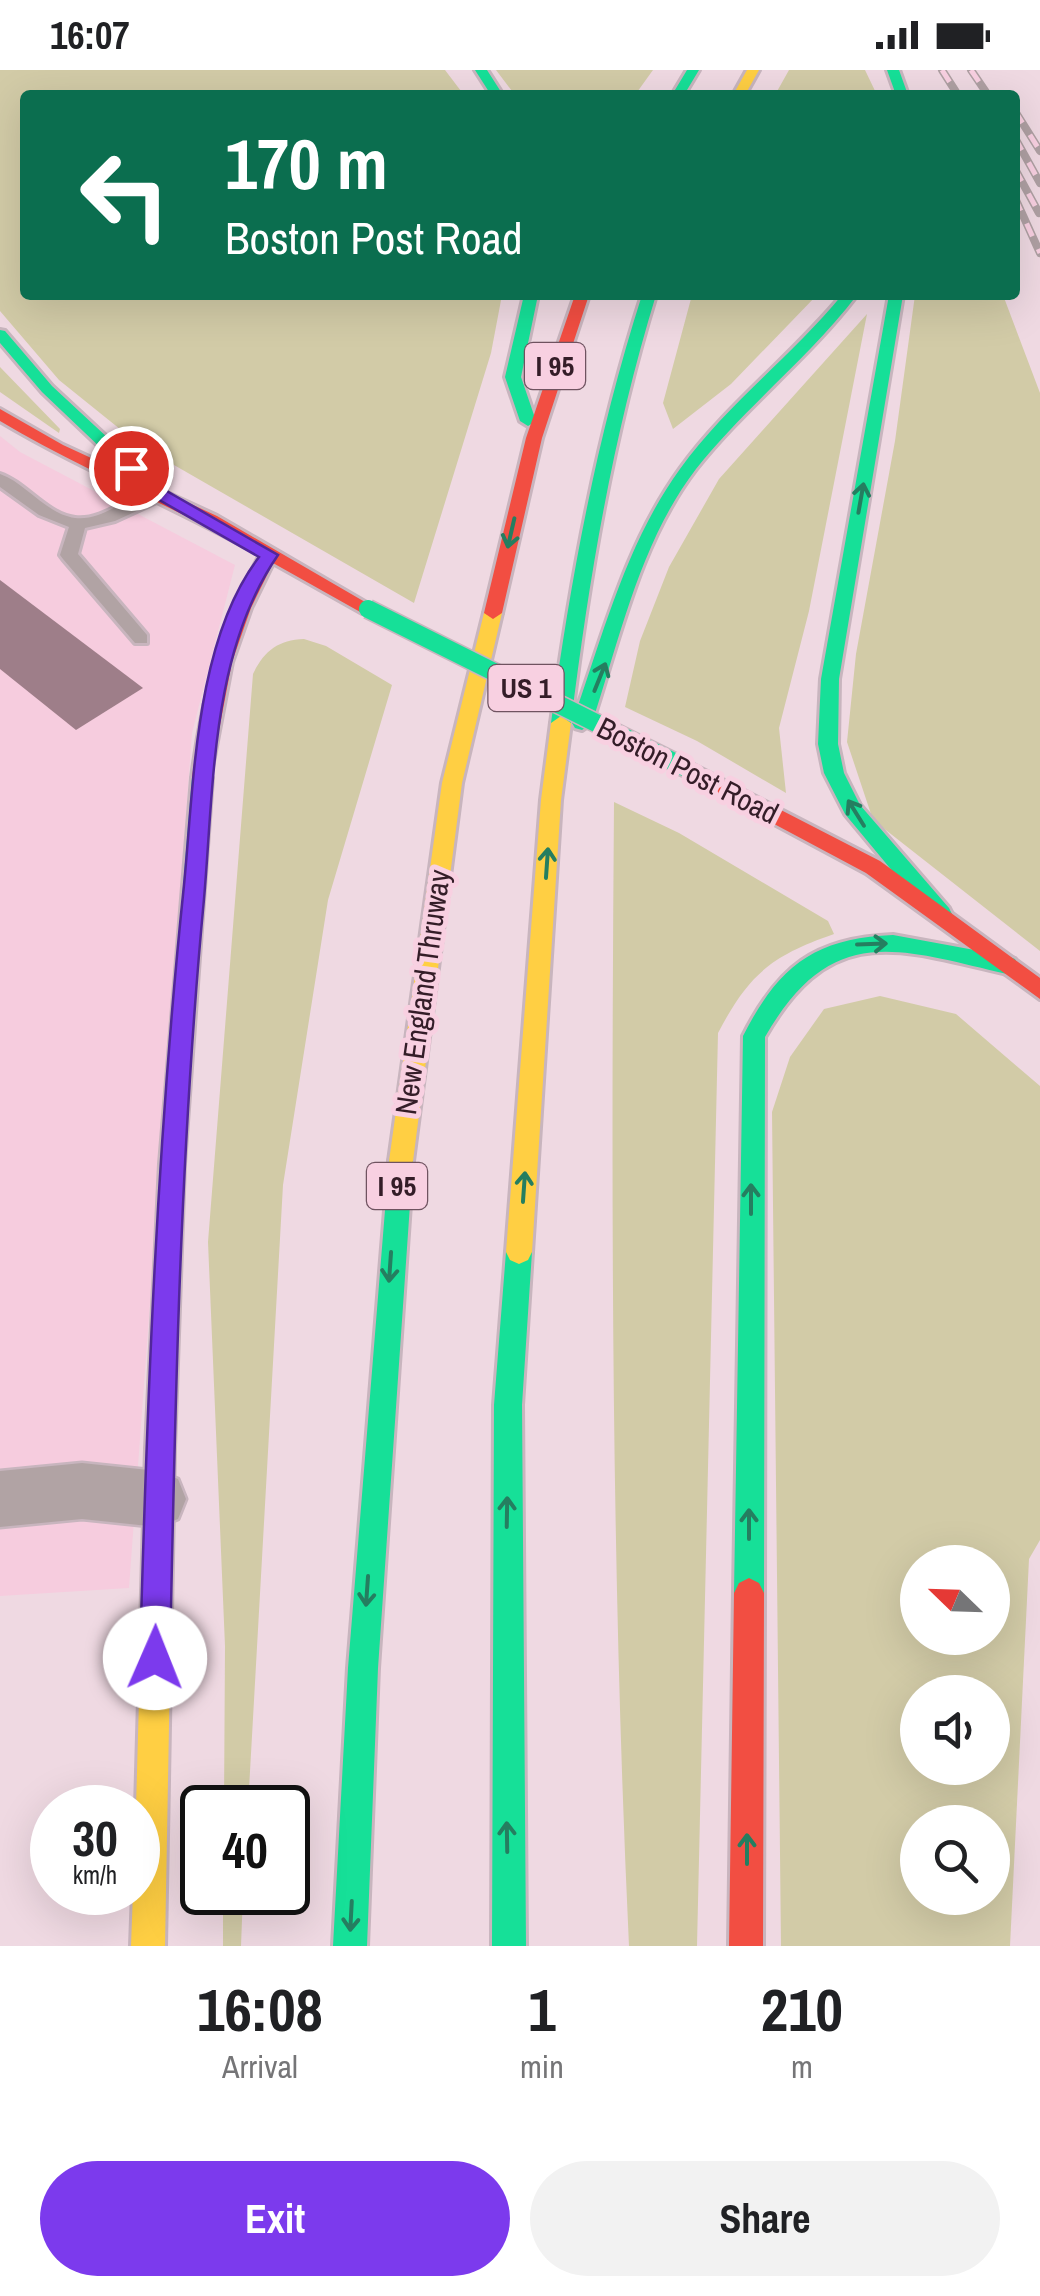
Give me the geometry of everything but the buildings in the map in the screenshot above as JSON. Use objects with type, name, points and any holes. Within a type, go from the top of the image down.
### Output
[{"type":"main road","points":[[530,300],[513,377],[534,438]]},
{"type":"main road","name":"New England Thruway","points":[[350,1946],[379,1409],[412,1054],[452,783],[534,438],[580,300]]},
{"type":"main road","name":"I 95","points":[[509,1946],[508,1405],[551,800],[588,516],[618,390],[647,300]]},
{"type":"main road","points":[[551,800],[607,659],[632,572],[655,519],[705,450],[820,333],[846,300]]},
{"type":"main road","points":[[895,300],[830,678],[828,744],[834,772],[852,809],[942,914]]},
{"type":"main road","name":"Boston Post Road","points":[[0,334],[47,389],[160,494]]},
{"type":"main road","name":"Boston Post Road","points":[[3,421],[82,464],[160,494],[368,609],[684,767],[873,867],[942,914],[1040,990]]},
{"type":"main road","points":[[148,1946],[171,1147],[206,770],[226,637],[250,580],[269,555]]},
{"type":"main road","points":[[746,1946],[754,1036],[764,1006],[780,984],[800,966],[850,945],[911,945],[1008,965]]},
{"type":"street","points":[[0,1499],[82,1491],[158,1499]]},
{"type":"lane","points":[[0,479],[62,524],[77,527],[101,523],[160,494]]},
{"type":"lane","points":[[77,527],[69,555],[140,640]]},
{"type":"shaded area","points":[[0,70],[445,70],[460,90],[20,90],[20,300],[501,300],[491,353],[414,603],[141,446],[59,380],[0,311]]},
{"type":"shaded area","points":[[496,70],[653,70],[639,90],[511,90]]},
{"type":"shaded area","points":[[789,70],[865,70],[875,90],[778,90]]},
{"type":"shaded area","points":[[691,300],[812,300],[731,384],[673,429],[663,403]]},
{"type":"shaded area","points":[[914,300],[1005,300],[1040,393],[1040,951],[873,820],[847,742],[856,654],[895,441]]},
{"type":"shaded area","points":[[867,314],[809,611],[779,728],[786,793],[697,741],[625,707],[640,641],[669,567],[719,479]]},
{"type":"shaded area","points":[[0,367],[60,429],[59,433],[0,392]]},
{"type":"shaded area","points":[[0,436],[20,452],[235,565],[192,733],[129,1588],[0,1596]]},
{"type":"shaded area","points":[[304,639],[326,646],[392,685],[328,900],[283,1185],[249,1785],[224,1785],[225,1646],[208,1242],[253,674],[273,648]]},
{"type":"shaded area","points":[[614,802],[679,833],[828,921],[834,934],[794,950],[764,970],[740,996],[718,1033],[697,1946],[629,1946],[614,1374]]},
{"type":"shaded area","points":[[880,996],[956,1014],[1040,1086],[1040,1540],[1029,1559],[1010,1946],[781,1946],[772,1112],[790,1057],[824,1009]]},
{"type":"shaded area","points":[[223,1915],[242,1915],[241,1946],[223,1946]]},
{"type":"railway","points":[[942,70],[955,90]]},
{"type":"railway","points":[[971,70],[985,90]]},
{"type":"railway","points":[[1020,119],[1040,151]]},
{"type":"railway","points":[[1020,147],[1040,183]]},
{"type":"railway","points":[[1020,178],[1039,213]]},
{"type":"railway","points":[[1020,209],[1040,253]]},
{"type":"traffic: fast","points":[[481,70],[494,90]]},
{"type":"traffic: fast","points":[[681,90],[693,70]]},
{"type":"traffic: fast","points":[[893,70],[900,90]]},
{"type":"traffic: fast","points":[[528,421],[513,377],[530,300]]},
{"type":"traffic: fast","points":[[561,723],[594,507],[617,402],[647,300]]},
{"type":"traffic: fast","points":[[582,723],[638,559],[669,498],[707,446],[846,300]]},
{"type":"traffic: fast","points":[[895,300],[830,679],[828,744],[834,773],[852,809],[941,914]]},
{"type":"traffic: fast","points":[[0,334],[47,389],[131,468]]},
{"type":"traffic: fast","points":[[368,609],[684,767]]},
{"type":"traffic: fast","points":[[160,1449],[172,1164],[202,778]]},
{"type":"traffic: fast","points":[[749,1593],[754,1036],[777,997],[802,969],[830,953],[860,945],[893,944],[1007,965]]},
{"type":"traffic: fast","points":[[350,1946],[363,1668],[401,1161]]},
{"type":"traffic: fast","points":[[509,1946],[508,1405],[519,1252]]},
{"type":"traffic: slow","points":[[742,90],[753,70]]},
{"type":"traffic: slow","points":[[401,1161],[452,783],[493,613]]},
{"type":"traffic: slow","points":[[519,1252],[551,800],[561,723]]},
{"type":"traffic: slow","points":[[148,1946],[160,1449]]},
{"type":"traffic: jam","points":[[493,613],[534,438],[580,300]]},
{"type":"traffic: jam","points":[[0,414],[57,448],[211,520],[368,609]]},
{"type":"traffic: jam","points":[[202,778],[210,719],[231,635],[269,555]]},
{"type":"traffic: jam","points":[[684,767],[873,867],[1040,990]]},
{"type":"traffic: jam","points":[[746,1946],[749,1593]]},
{"type":"route","points":[[131,468],[160,494],[269,555],[250,580],[226,637],[206,770],[180,1029],[164,1257],[155,1658]]}]
